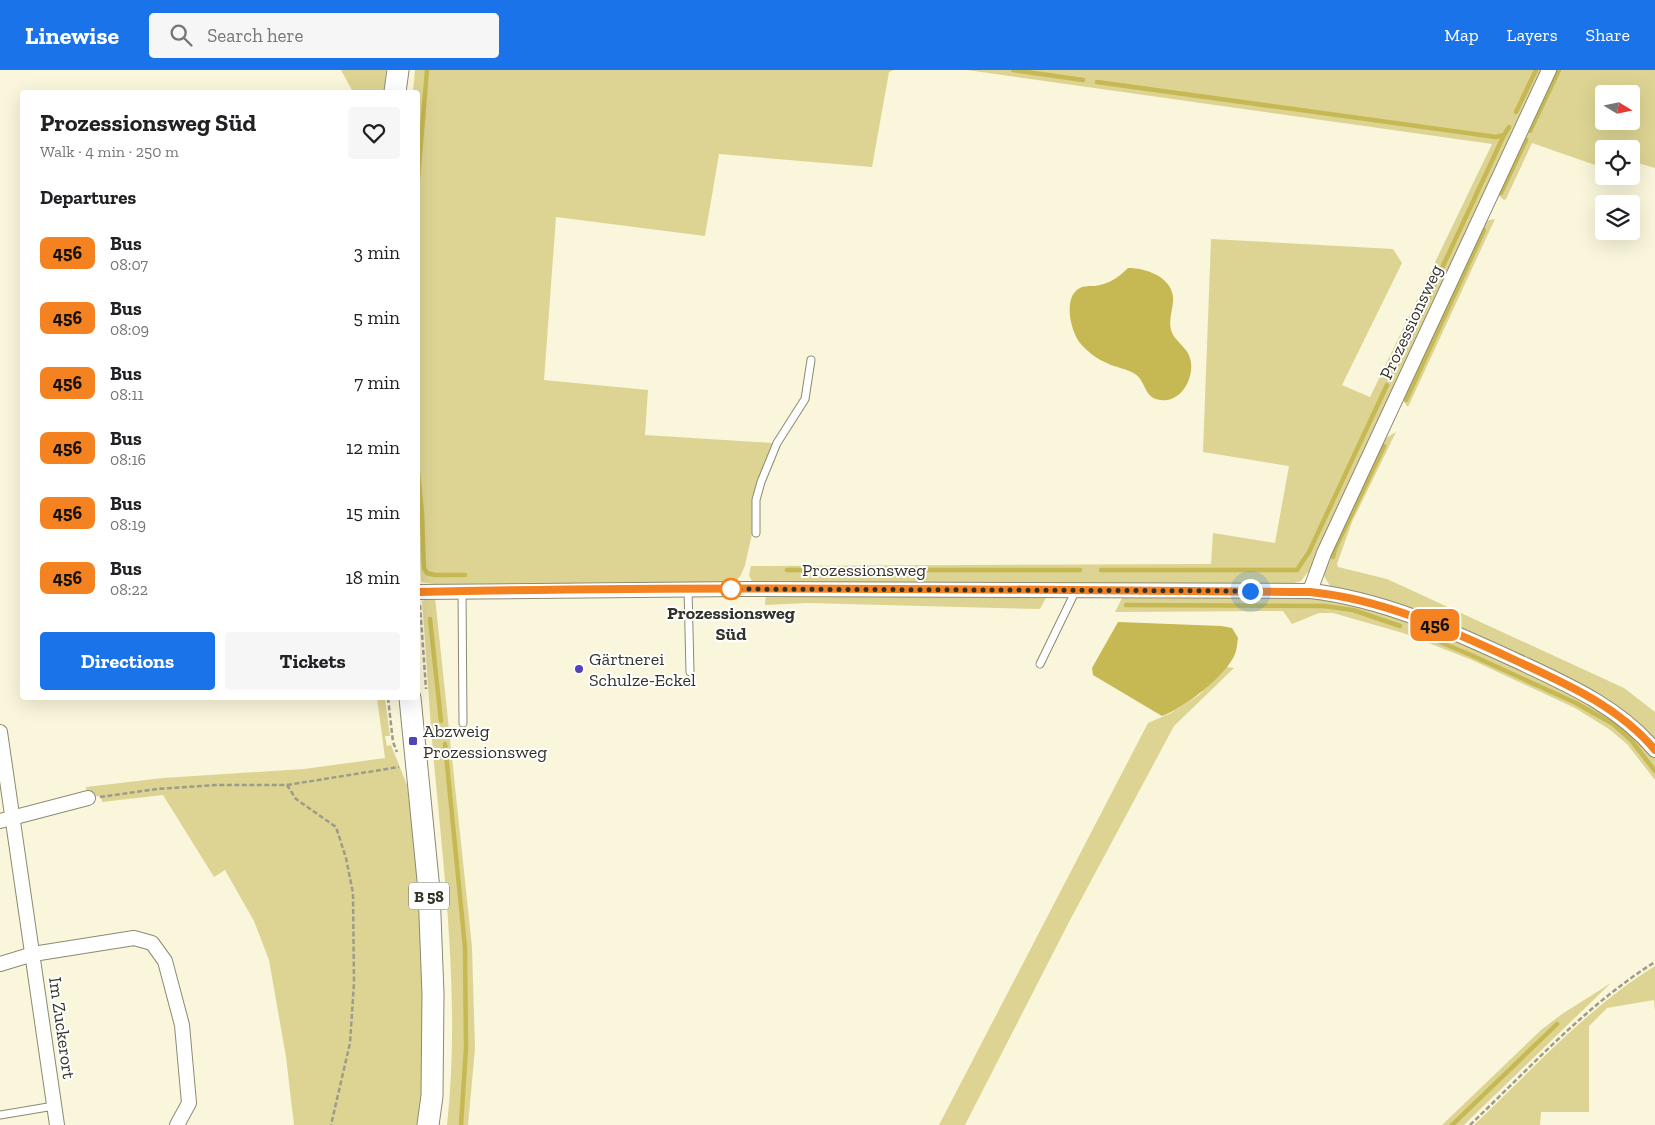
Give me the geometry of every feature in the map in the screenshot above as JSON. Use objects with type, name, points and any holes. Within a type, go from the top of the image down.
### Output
[{"type":"main road","points":[[395,90],[398,70]]},
{"type":"main road","name":"B 58","points":[[410,700],[429,890],[433,994],[432,1096],[428,1125]]},
{"type":"street","name":"Prozessionsweg","points":[[1310,592],[1324,553],[1549,70]]},
{"type":"street","name":"Prozessionsweg","points":[[420,592],[688,589],[1076,590],[1310,592],[1337,594],[1410,615],[1486,647],[1583,692],[1639,732],[1655,750]]},
{"type":"street","name":"Im Zuckerort","points":[[0,732],[7,819],[33,954],[57,1125]]},
{"type":"street","points":[[7,819],[88,798]]},
{"type":"street","points":[[0,964],[33,954],[134,938],[152,942],[165,961],[182,1025],[189,1102],[177,1125]]},
{"type":"lane","points":[[756,534],[756,500],[777,443],[806,399],[811,360]]},
{"type":"lane","points":[[688,589],[690,672]]},
{"type":"lane","points":[[1040,664],[1076,590]]},
{"type":"lane","points":[[462,591],[463,723]]},
{"type":"lane","points":[[0,1115],[54,1106]]},
{"type":"path","points":[[388,700],[393,742],[399,758]]},
{"type":"path","points":[[88,798],[157,789],[216,785],[287,785],[402,766]]},
{"type":"path","points":[[287,785],[296,799],[336,827],[346,858],[353,892],[354,983],[350,1043],[331,1125]]},
{"type":"path","points":[[1470,1125],[1572,1027],[1626,980],[1655,962]]},
{"type":"shaded area","points":[[341,70],[386,70],[384,90],[352,90]]},
{"type":"shaded area","points":[[415,70],[894,70],[889,72],[872,167],[719,154],[705,236],[556,217],[544,380],[648,390],[645,435],[773,443],[752,498],[752,534],[745,565],[735,583],[434,584],[421,582],[420,90],[413,90]]},
{"type":"shaded area","points":[[967,70],[1546,70],[1312,567],[1301,581],[1287,585],[753,584],[749,575],[751,566],[1211,564],[1213,533],[1275,543],[1289,466],[1203,452],[1211,239],[1393,249],[1402,263],[1342,385],[1370,397],[1492,144]]},
{"type":"shaded area","points":[[1553,70],[1655,70],[1655,168],[1640,164],[1640,140],[1595,140],[1595,165],[1532,143],[1506,199],[1504,200],[1499,196],[1498,191]]},
{"type":"shaded area","points":[[1495,219],[1408,407],[1404,402],[1404,397],[1484,224],[1489,220]]},
{"type":"shaded area","points":[[1128,268],[1156,274],[1171,289],[1173,300],[1170,322],[1171,330],[1188,354],[1191,366],[1191,374],[1184,389],[1172,399],[1165,400],[1152,397],[1135,374],[1095,357],[1080,343],[1073,330],[1070,305],[1071,298],[1075,292],[1085,286],[1095,286],[1109,282],[1117,278]]},
{"type":"shaded area","points":[[1396,432],[1352,522],[1337,564],[1338,567],[1387,579],[1624,688],[1655,712],[1655,742],[1643,728],[1412,610],[1330,586],[1324,576],[1328,554],[1384,439]]},
{"type":"shaded area","points":[[766,594],[1047,596],[1040,609],[807,603],[765,605]]},
{"type":"shaded area","points":[[435,597],[472,947],[475,1049],[468,1125],[447,1125],[452,1029],[449,932],[422,601]]},
{"type":"shaded area","points":[[1122,598],[1326,598],[1406,620],[1475,647],[1580,697],[1635,734],[1655,758],[1655,780],[1627,744],[1609,729],[1575,708],[1472,660],[1403,633],[1333,613],[1319,613],[1292,624],[1283,611],[1115,612]]},
{"type":"shaded area","points":[[1118,622],[1232,628],[1238,638],[1235,654],[1223,672],[1214,681],[1192,699],[1162,716],[1093,675],[1092,668]]},
{"type":"shaded area","points":[[1226,667],[1234,668],[1174,726],[1069,922],[965,1125],[939,1125],[1148,723],[1171,713],[1199,695]]},
{"type":"shaded area","points":[[377,700],[385,700],[390,736],[385,736],[387,746],[391,745],[407,785],[420,889],[426,994],[421,1125],[294,1125],[286,1057],[269,960],[254,921],[225,870],[214,877],[163,795],[102,802],[101,797],[87,794],[86,787],[163,778],[304,769],[385,758]]},
{"type":"shaded area","points":[[1655,966],[1655,1011],[1654,1000],[1607,1008],[1589,1026],[1589,1112],[1541,1112],[1540,1125],[1474,1125],[1583,1020]]},
{"type":"shaded area","points":[[1611,983],[1464,1125],[1442,1125],[1541,1030],[1562,1014]]},
{"type":"waterway","points":[[420,154],[427,70]]},
{"type":"waterway","points":[[1013,70],[1083,80]]},
{"type":"waterway","points":[[1516,112],[1536,70]]},
{"type":"waterway","points":[[1530,131],[1559,70]]},
{"type":"waterway","points":[[1097,82],[1496,137],[1504,135],[1509,127]]},
{"type":"waterway","points":[[1394,371],[1504,135]]},
{"type":"waterway","points":[[1501,193],[1526,140]]},
{"type":"waterway","points":[[1406,400],[1484,230]]},
{"type":"waterway","points":[[1101,570],[1297,570],[1309,552],[1387,385]]},
{"type":"waterway","points":[[1333,557],[1335,549],[1384,446]]},
{"type":"waterway","points":[[420,493],[424,568],[427,573],[435,575],[465,575]]},
{"type":"waterway","points":[[787,570],[1080,570]]},
{"type":"waterway","points":[[1126,605],[1324,606],[1353,610],[1400,626]]},
{"type":"waterway","points":[[430,619],[441,721]]},
{"type":"waterway","points":[[1416,632],[1576,703],[1613,724],[1631,740],[1655,771]]},
{"type":"waterway","points":[[445,744],[465,947],[466,1048],[461,1125]]},
{"type":"waterway","points":[[1452,1125],[1557,1024]]},
{"type":"bus line","name":"456","points":[[420,592],[742,589],[1091,590],[1310,592],[1337,594],[1410,615],[1478,643],[1583,692],[1639,732],[1655,750]]},
{"type":"place","name":"Prozessionsweg Süd","points":[[731,589]]},
{"type":"place","name":"Gärtnerei Schulze-Eckel","points":[[579,669]]},
{"type":"place","name":"Abzweig Prozessionsweg","points":[[413,741]]},
{"type":"route","points":[[731,589],[1250,591]]}]
